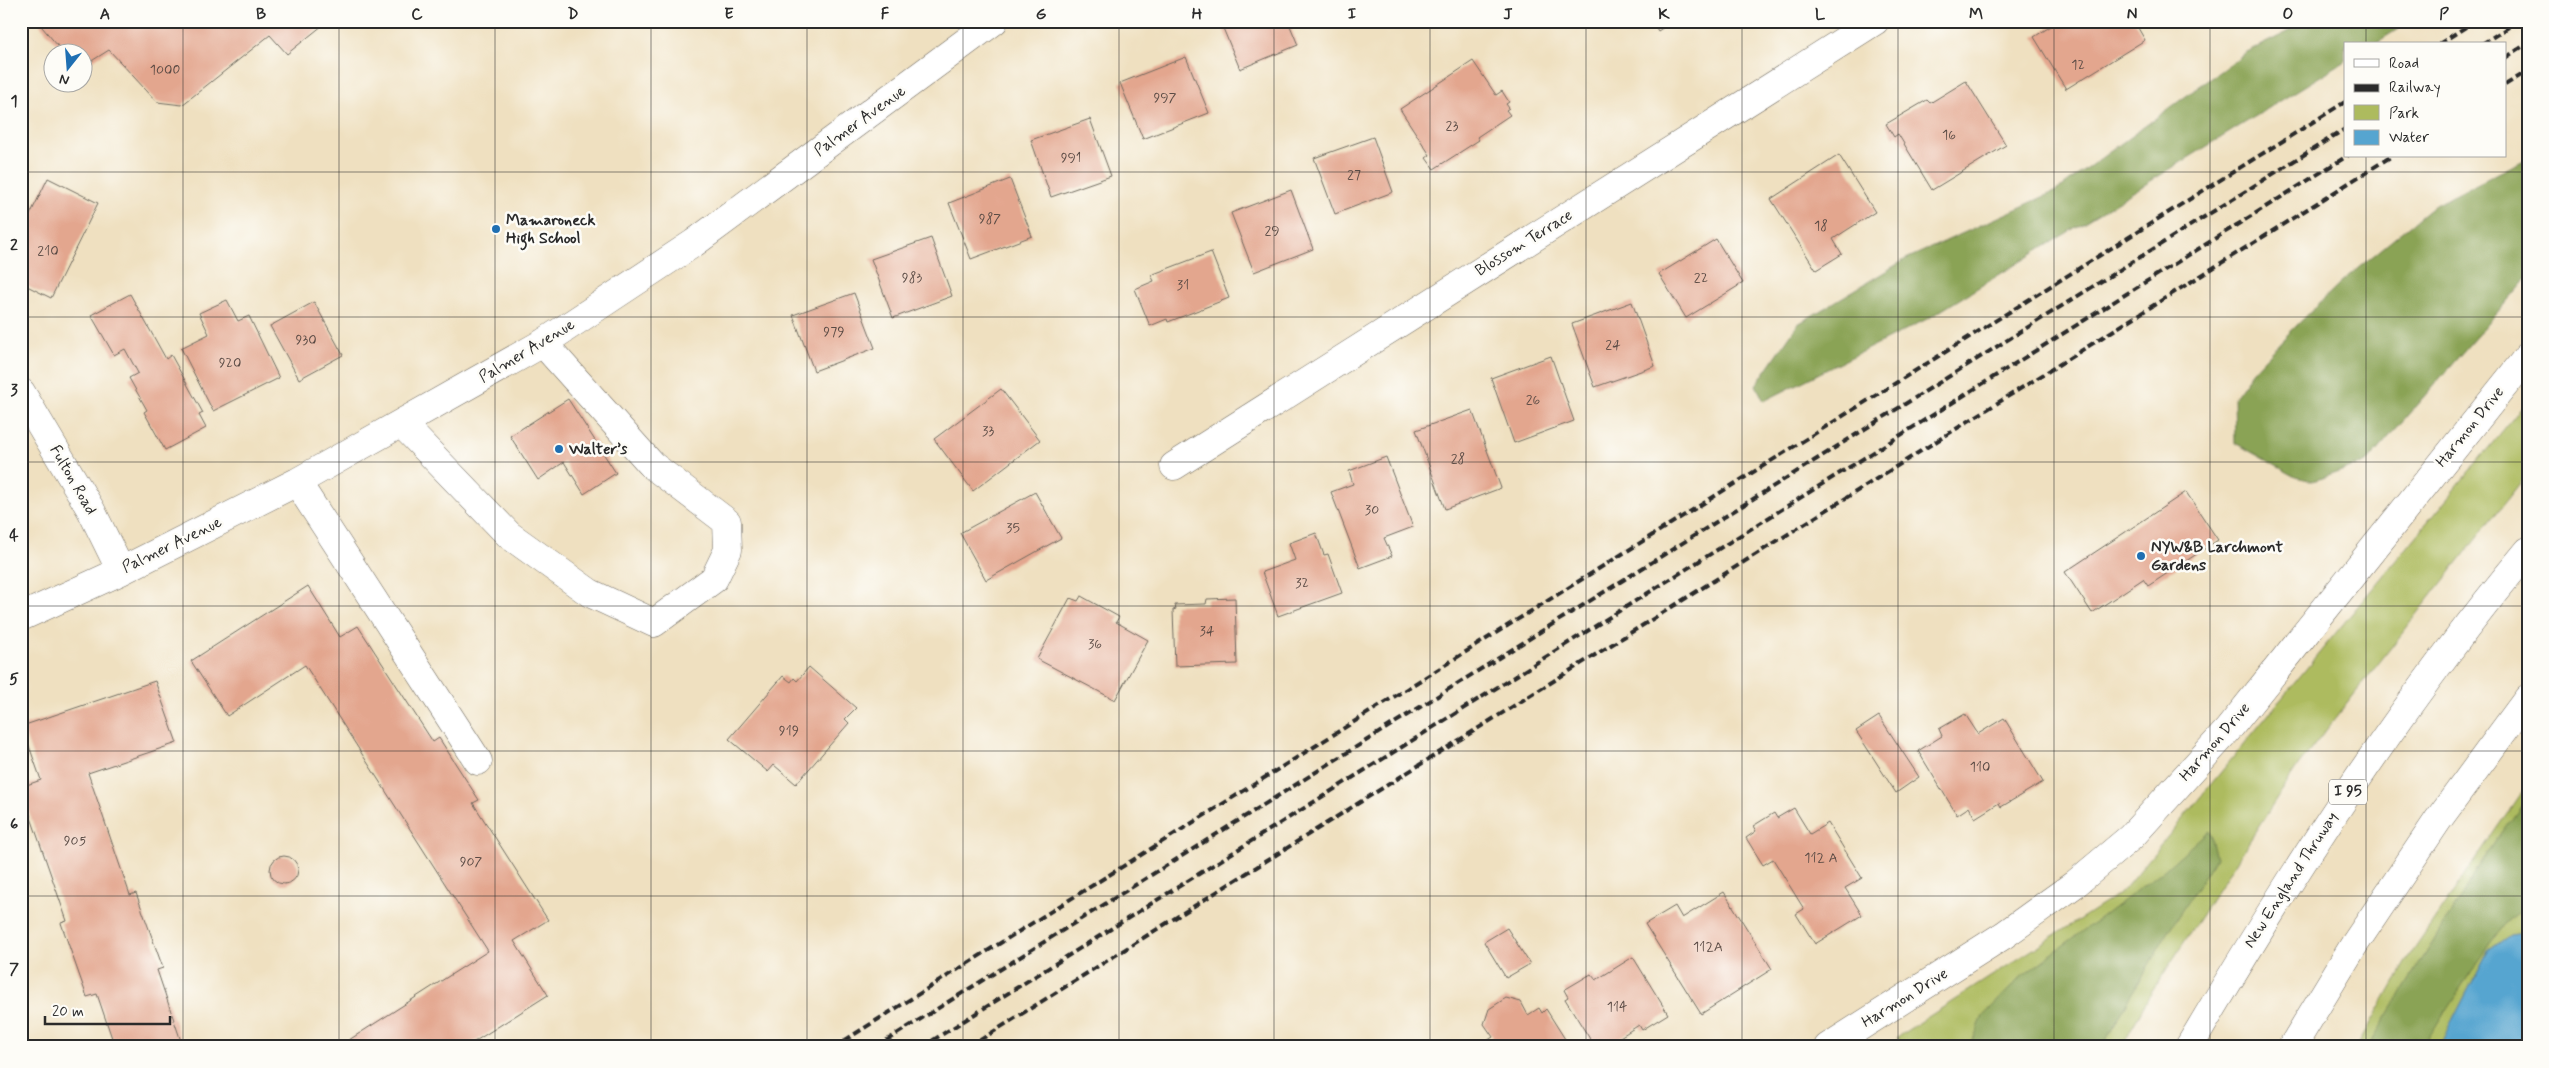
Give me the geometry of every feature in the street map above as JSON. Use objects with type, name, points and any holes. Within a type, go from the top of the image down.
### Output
[{"type":"main road","name":"Palmer Avenue","points":[[21,617],[121,571],[298,482],[543,343],[694,243],[994,21]]},
{"type":"main road","name":"Blossom Terrace","points":[[1174,466],[1875,21]]},
{"type":"main road","points":[[402,424],[509,535],[590,593],[654,623],[714,579],[728,550],[727,522],[652,465],[543,343]]},
{"type":"main road","name":"Harmon Drive","points":[[1828,1047],[2004,935],[2074,884],[2131,837],[2227,731],[2528,356]]},
{"type":"main road","name":"Fulton Road","points":[[21,392],[91,510],[121,571]]},
{"type":"main road","points":[[298,482],[478,761]]},
{"type":"main road","name":"New England Thruway","points":[[2189,1047],[2249,945],[2334,813],[2421,689],[2528,551]]},
{"type":"main road","points":[[2292,1047],[2354,945],[2438,820],[2528,698]]},
{"type":"green space","points":[[2310,21],[2411,21],[2377,42],[2344,42],[2344,62],[1929,318],[1764,401],[1756,385],[1798,324],[1906,259],[2056,191],[2245,53]]},
{"type":"green space","points":[[2528,158],[2528,277],[2367,462],[2313,481],[2296,477],[2235,443],[2234,397],[2253,371],[2340,283],[2435,205]]},
{"type":"green space","points":[[2528,400],[2528,473],[2298,766],[2148,998],[2122,1047],[1902,1047],[1897,1037],[2122,892]]},
{"type":"green space","points":[[2528,782],[2528,932],[2510,935],[2488,951],[2439,1047],[2357,1047],[2405,963]]},
{"type":"green space","points":[[2528,797],[2528,900],[2502,928],[2461,986],[2423,1047],[2368,1047],[2493,845]]},
{"type":"green space","points":[[2209,830],[2216,858],[2167,933],[2102,1047],[1970,1047],[1983,1016],[2021,977],[2164,870]]},
{"type":"water","points":[[2528,932],[2528,1047],[2439,1047],[2488,951],[2510,935]]},
{"type":"building","points":[[37,21],[328,21],[287,54],[270,35],[182,105],[157,102],[109,50],[92,61],[92,42],[55,42]]},
{"type":"building","points":[[1220,21],[1288,21],[1298,45],[1240,69]]},
{"type":"building","points":[[1652,21],[1673,21],[1658,31]]},
{"type":"building","points":[[2059,21],[2134,21],[2145,40],[2066,89],[2034,37]]},
{"type":"building","points":[[1186,57],[1209,113],[1143,139],[1120,83]]},
{"type":"building","points":[[1473,61],[1496,95],[1502,91],[1509,102],[1506,104],[1509,108],[1506,110],[1510,115],[1477,137],[1479,140],[1434,169],[1426,158],[1430,155],[1400,109]]},
{"type":"building","points":[[1966,81],[2006,145],[1932,190],[1898,134],[1894,137],[1886,124],[1927,100],[1930,103]]},
{"type":"building","points":[[1090,119],[1111,176],[1051,197],[1031,140]]},
{"type":"building","points":[[1373,137],[1393,192],[1335,214],[1314,158]]},
{"type":"building","points":[[1839,155],[1875,212],[1833,239],[1842,254],[1816,270],[1771,199]]},
{"type":"building","points":[[48,178],[98,203],[51,298],[21,283],[21,215],[28,219]]},
{"type":"building","points":[[1010,179],[1032,236],[971,259],[949,203]]},
{"type":"building","points":[[1291,190],[1313,249],[1254,272],[1231,213]]},
{"type":"building","points":[[931,238],[952,296],[893,318],[871,259]]},
{"type":"building","points":[[1716,239],[1743,283],[1686,318],[1659,274]]},
{"type":"building","points":[[1211,252],[1229,298],[1168,322],[1167,319],[1150,326],[1135,289],[1154,281],[1151,275]]},
{"type":"building","points":[[854,293],[875,348],[814,371],[793,315]]},
{"type":"building","points":[[130,294],[166,359],[171,355],[203,413],[199,415],[206,428],[165,450],[144,412],[147,410],[129,378],[138,373],[125,349],[114,355],[91,315]]},
{"type":"building","points":[[227,300],[238,321],[249,316],[279,378],[213,411],[181,348],[209,334],[199,313]]},
{"type":"building","points":[[314,302],[343,355],[299,379],[270,326]]},
{"type":"building","points":[[1632,302],[1655,366],[1595,387],[1572,324]]},
{"type":"building","points":[[1551,356],[1574,421],[1514,443],[1491,378]]},
{"type":"building","points":[[1001,389],[1040,440],[973,491],[934,439]]},
{"type":"building","name":"Walter’s","points":[[568,399],[616,473],[584,494],[564,462],[538,480],[510,436]]},
{"type":"building","points":[[1472,410],[1501,488],[1445,509],[1416,430]]},
{"type":"building","points":[[1386,457],[1413,527],[1384,538],[1392,556],[1360,568],[1331,492],[1353,484],[1349,471]]},
{"type":"building","points":[[1035,492],[1061,538],[986,580],[960,533]]},
{"type":"building","name":"NYW&B Larchmont Gardens","points":[[2186,492],[2218,540],[2148,586],[2143,579],[2092,613],[2065,572]]},
{"type":"building","points":[[1316,533],[1324,555],[1328,554],[1342,593],[1278,616],[1262,572],[1295,560],[1289,543]]},
{"type":"building","points":[[308,586],[340,637],[358,626],[433,742],[439,738],[479,800],[473,803],[548,920],[514,941],[548,995],[466,1047],[338,1047],[488,951],[305,665],[227,716],[191,661]]},
{"type":"building","points":[[1081,596],[1119,617],[1116,622],[1148,640],[1115,700],[1037,659],[1070,598],[1078,601]]},
{"type":"building","points":[[1235,598],[1237,664],[1175,666],[1173,610],[1176,609],[1175,605],[1206,604],[1207,599]]},
{"type":"building","points":[[809,667],[856,708],[845,719],[849,723],[796,784],[774,765],[768,772],[729,739],[783,676],[791,682],[794,678],[797,681]]},
{"type":"building","points":[[155,681],[177,743],[88,773],[130,895],[136,893],[163,968],[157,970],[183,1047],[115,1047],[97,994],[87,997],[61,923],[67,921],[21,789],[21,787],[41,780],[22,726]]},
{"type":"building","points":[[1965,714],[1978,734],[2004,718],[2043,782],[2001,807],[1999,803],[1975,818],[1969,807],[1957,815],[1918,751],[1942,736],[1939,729]]},
{"type":"building","points":[[1879,716],[1919,777],[1896,793],[1856,731]]},
{"type":"building","points":[[1794,808],[1810,834],[1828,823],[1862,878],[1845,888],[1862,915],[1815,944],[1796,914],[1804,909],[1773,859],[1763,865],[1746,838],[1756,831],[1753,826],[1774,813],[1777,818]]},
{"type":"building","points":[[284,856],[294,860],[298,870],[294,880],[284,884],[274,880],[270,870],[274,860]]},
{"type":"building","points":[[1724,892],[1772,969],[1701,1014],[1645,924],[1675,906],[1682,918]]},
{"type":"building","points":[[1507,928],[1530,964],[1506,978],[1484,942]]},
{"type":"building","points":[[1633,957],[1668,1014],[1642,1030],[1639,1025],[1604,1047],[1595,1047],[1565,999],[1568,997],[1564,990],[1591,974],[1596,980]]},
{"type":"building","points":[[1506,998],[1521,1002],[1528,1015],[1539,1008],[1542,1013],[1546,1009],[1570,1047],[1484,1047],[1482,1044],[1493,1037],[1484,1024],[1489,1009]]},
{"type":"railway","points":[[2442,42],[2475,21]]},
{"type":"railway","points":[[2485,42],[2518,21]]},
{"type":"railway","points":[[2506,57],[2528,43]]},
{"type":"railway","points":[[2506,84],[2528,71]]},
{"type":"railway","points":[[834,1047],[2344,103]]},
{"type":"railway","points":[[876,1047],[2344,130]]},
{"type":"railway","points":[[922,1047],[2344,158]]},
{"type":"railway","points":[[969,1047],[2389,158]]},
{"type":"place","name":"Mamaroneck High School","points":[[496,229]]},
{"type":"place","name":"Walter’s","points":[[559,449]]},
{"type":"place","name":"NYW&B Larchmont Gardens","points":[[2141,556]]}]
